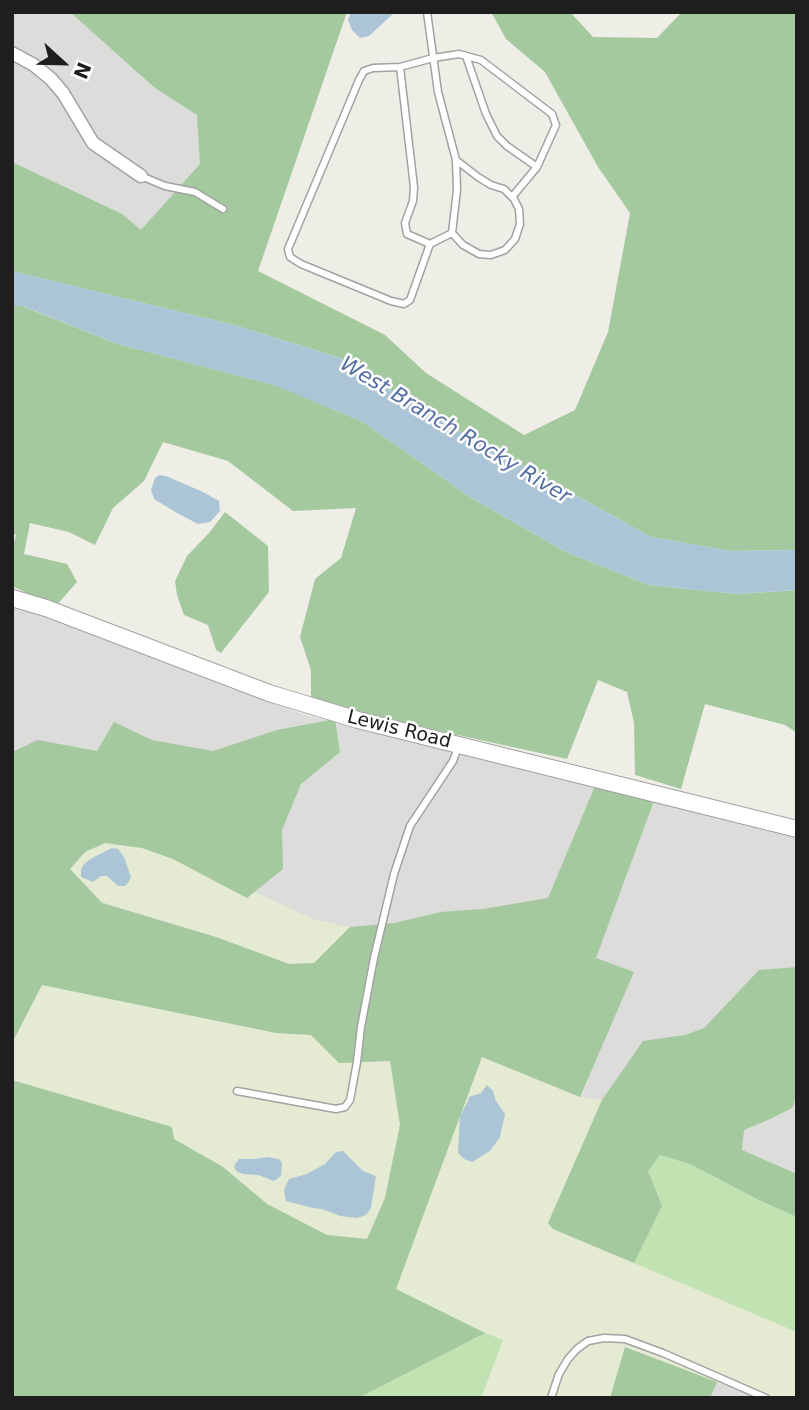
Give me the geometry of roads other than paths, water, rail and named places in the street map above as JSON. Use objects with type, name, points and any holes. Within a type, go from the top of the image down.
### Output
[{"type":"street","points":[[12,53],[34,65],[51,79],[63,93],[93,143],[141,176]]},
{"type":"street","name":"Lewis Road","points":[[12,598],[46,608],[269,693],[358,720],[797,829]]},
{"type":"lane","points":[[427,12],[439,92],[456,160],[457,190],[452,233],[463,245],[480,254],[491,255],[505,250],[515,239],[520,224],[519,209],[504,189],[491,185],[456,160]]},
{"type":"lane","points":[[452,233],[430,244],[410,300],[404,304],[391,302],[290,257],[288,249],[364,71],[400,67],[458,54],[481,60],[552,114],[556,125],[537,167],[512,197]]},
{"type":"lane","points":[[466,56],[486,114],[497,136],[537,167]]},
{"type":"lane","points":[[400,67],[414,187],[413,201],[404,223],[407,234],[430,244]]},
{"type":"lane","points":[[141,176],[165,186],[195,192],[223,209]]},
{"type":"lane","points":[[237,1091],[336,1109],[345,1107],[350,1100],[374,958],[394,874],[411,826],[453,761],[458,745]]},
{"type":"lane","points":[[551,1398],[559,1374],[568,1359],[587,1341],[604,1338],[625,1339],[663,1353],[766,1398]]},
{"type":"water","points":[[351,12],[395,12],[369,36],[360,38],[352,30],[348,20]]},
{"type":"water","name":"West Branch Rocky River","points":[[12,271],[234,325],[340,358],[429,414],[651,537],[731,551],[797,550],[797,590],[737,594],[649,585],[566,552],[470,497],[363,422],[277,386],[118,344],[23,306],[12,306]]},
{"type":"water","points":[[159,475],[219,501],[220,511],[210,522],[198,524],[177,513],[154,499],[151,490],[155,478]]},
{"type":"water","points":[[112,848],[118,849],[124,857],[131,877],[125,886],[118,886],[107,876],[101,876],[93,882],[81,877],[84,864]]},
{"type":"water","points":[[487,1085],[505,1114],[500,1137],[490,1151],[472,1162],[458,1153],[460,1116],[469,1097],[481,1093]]},
{"type":"water","points":[[343,1151],[363,1171],[376,1176],[371,1208],[366,1215],[357,1218],[340,1216],[286,1201],[284,1190],[289,1179],[307,1174],[325,1164],[336,1152]]},
{"type":"water","points":[[239,1159],[279,1159],[282,1163],[281,1176],[274,1181],[258,1175],[243,1174],[236,1171],[234,1166]]}]
